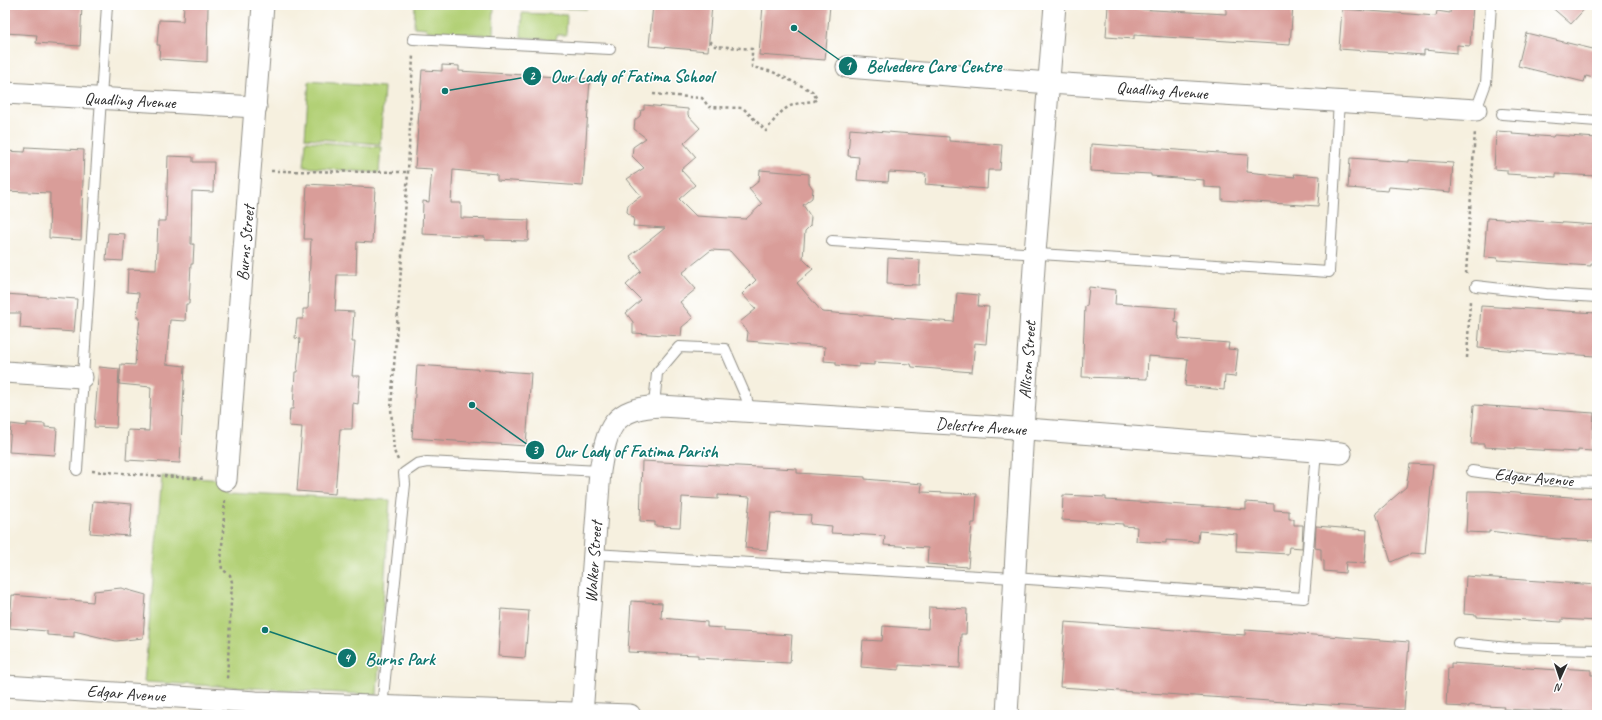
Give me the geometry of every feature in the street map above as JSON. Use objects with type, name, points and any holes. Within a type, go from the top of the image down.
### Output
[{"type":"street","name":"Burns Street","points":[[226,480],[263,5]]},
{"type":"street","name":"Allison Street","points":[[1007,715],[1023,429],[1035,253],[1056,5]]},
{"type":"street","name":"Quadling Avenue","points":[[848,67],[1049,83],[1339,101],[1476,120]]},
{"type":"street","name":"Quadling Avenue","points":[[5,93],[256,107]]},
{"type":"street","points":[[5,372],[82,377]]},
{"type":"street","name":"Delestre Avenue","points":[[623,414],[641,407],[654,406],[750,411],[1023,429],[1341,453]]},
{"type":"street","name":"Walker Street","points":[[582,714],[600,471],[604,449],[609,434],[616,421],[623,414]]},
{"type":"street","name":"Edgar Avenue","points":[[5,686],[226,701],[256,709],[382,707],[630,715]]},
{"type":"lane","points":[[77,470],[107,5]]},
{"type":"lane","points":[[1476,120],[1486,83],[1491,5]]},
{"type":"lane","points":[[413,39],[610,49]]},
{"type":"lane","points":[[832,242],[1035,253],[1329,272],[1339,101]]},
{"type":"lane","points":[[1502,114],[1597,121]]},
{"type":"lane","points":[[1474,282],[1546,294],[1597,297]]},
{"type":"lane","points":[[654,406],[657,373],[679,347],[725,349],[750,411]]},
{"type":"lane","points":[[593,554],[1014,578],[1304,598],[1316,451]]},
{"type":"lane","points":[[382,707],[405,484],[404,473],[416,464],[427,462],[600,471]]},
{"type":"lane","name":"Edgar Avenue","points":[[1472,471],[1535,480],[1597,482]]},
{"type":"lane","points":[[1458,643],[1509,648],[1597,650]]},
{"type":"path","points":[[404,473],[394,451],[391,408],[408,172],[413,39]]},
{"type":"path","points":[[653,94],[702,98],[709,108],[743,108],[766,131],[783,109],[795,103],[814,101],[817,99],[812,91],[773,72],[752,67],[752,48],[715,46],[709,40]]},
{"type":"path","points":[[1474,282],[1466,277],[1476,120]]},
{"type":"path","points":[[250,170],[408,172]]},
{"type":"path","points":[[1467,358],[1470,300]]},
{"type":"path","points":[[77,470],[226,480],[221,562],[222,569],[230,575],[232,582],[226,701]]},
{"type":"green space","points":[[415,5],[588,5],[587,9],[494,6],[493,35],[427,31],[426,28],[414,27]]},
{"type":"green space","points":[[522,13],[567,15],[566,35],[557,35],[556,40],[521,37]]},
{"type":"green space","points":[[309,81],[384,87],[380,144],[305,138]]},
{"type":"green space","points":[[306,141],[381,147],[379,173],[304,167]]},
{"type":"green space","points":[[162,476],[226,480],[225,492],[390,500],[377,695],[144,682]]},
{"type":"building","points":[[5,5],[82,5],[80,46],[36,43],[37,35],[5,33]]},
{"type":"building","points":[[184,5],[208,5],[207,62],[159,59],[160,45],[157,45],[159,20],[183,21]]},
{"type":"building","points":[[653,5],[712,5],[708,51],[649,46]]},
{"type":"building","points":[[763,5],[830,5],[825,60],[759,55]]},
{"type":"building","points":[[1108,5],[1136,5],[1136,9],[1226,14],[1226,5],[1293,5],[1290,45],[1134,35],[1134,39],[1106,37]]},
{"type":"building","points":[[1451,5],[1473,5],[1470,46],[1457,45],[1457,53],[1424,50],[1424,55],[1339,49],[1342,9],[1436,16],[1437,11],[1450,13]]},
{"type":"building","points":[[1549,5],[1588,5],[1571,24]]},
{"type":"building","points":[[1526,33],[1597,50],[1597,79],[1586,76],[1584,82],[1518,66]]},
{"type":"building","points":[[442,65],[459,66],[459,71],[590,79],[583,186],[497,180],[497,174],[453,170],[451,203],[461,203],[461,218],[529,220],[528,241],[485,240],[485,237],[422,234],[423,201],[429,202],[432,169],[415,168],[422,70],[442,71]]},
{"type":"building","points":[[644,105],[688,109],[688,115],[700,128],[684,143],[696,157],[681,170],[695,185],[679,199],[696,216],[746,219],[762,204],[749,189],[759,181],[760,170],[809,174],[809,183],[813,189],[812,198],[803,205],[811,217],[810,226],[805,231],[803,259],[813,269],[797,283],[822,312],[954,322],[957,293],[979,295],[978,306],[989,307],[986,344],[975,343],[972,372],[912,367],[911,364],[874,362],[874,365],[859,364],[859,367],[836,365],[836,362],[824,361],[825,347],[747,341],[748,332],[740,322],[756,309],[742,294],[756,280],[730,251],[711,250],[682,273],[696,289],[680,302],[693,318],[682,327],[681,336],[633,333],[633,322],[626,313],[641,300],[626,285],[641,271],[630,256],[665,228],[633,226],[634,218],[627,212],[628,205],[641,196],[627,179],[644,168],[632,156],[633,147],[646,138],[634,129],[635,120],[640,116],[641,110],[644,110]]},
{"type":"building","points":[[850,129],[949,137],[949,141],[1002,145],[1000,170],[988,170],[987,189],[925,184],[926,174],[889,172],[888,182],[857,180],[859,157],[848,156]]},
{"type":"building","points":[[1496,131],[1513,132],[1512,134],[1553,137],[1554,135],[1597,138],[1597,176],[1556,174],[1556,177],[1507,174],[1507,170],[1494,169]]},
{"type":"building","points":[[1091,144],[1248,155],[1247,172],[1295,177],[1294,174],[1320,176],[1318,206],[1222,200],[1222,188],[1204,187],[1204,180],[1151,176],[1151,174],[1090,171]]},
{"type":"building","points":[[26,147],[84,150],[81,240],[49,238],[50,193],[5,191],[5,151],[25,152]]},
{"type":"building","points":[[168,156],[193,157],[193,162],[214,162],[213,192],[192,191],[191,244],[194,244],[193,264],[191,264],[189,304],[186,304],[185,321],[170,320],[166,364],[185,366],[180,463],[126,460],[128,430],[149,431],[151,387],[119,384],[121,364],[135,365],[140,318],[137,318],[139,293],[127,292],[128,269],[156,270],[158,221],[166,221]]},
{"type":"building","points":[[1350,158],[1453,163],[1451,192],[1389,187],[1388,191],[1348,188]]},
{"type":"building","points":[[307,184],[375,188],[372,243],[357,242],[356,275],[337,275],[335,311],[354,312],[352,342],[355,342],[352,376],[360,376],[358,404],[353,403],[352,429],[340,429],[335,494],[297,491],[302,427],[289,426],[290,409],[293,409],[295,372],[297,372],[300,339],[295,338],[297,319],[303,319],[303,309],[308,309],[311,239],[304,239]]},
{"type":"building","points":[[1487,218],[1597,225],[1597,264],[1591,264],[1591,266],[1497,260],[1498,258],[1484,257]]},
{"type":"building","points":[[108,233],[125,234],[123,261],[106,260]]},
{"type":"building","points":[[888,258],[920,260],[919,285],[887,284]]},
{"type":"building","points":[[1089,287],[1116,290],[1115,304],[1176,308],[1175,322],[1179,323],[1178,339],[1229,343],[1228,349],[1238,350],[1235,377],[1225,376],[1224,390],[1185,386],[1188,359],[1148,356],[1147,379],[1082,377],[1085,306],[1087,306]]},
{"type":"building","points":[[5,294],[77,299],[74,332],[20,328],[21,313],[5,313]]},
{"type":"building","points":[[1481,306],[1597,313],[1595,356],[1478,348]]},
{"type":"building","points":[[417,365],[531,373],[526,446],[412,438]]},
{"type":"building","points":[[99,367],[119,369],[116,428],[94,427]]},
{"type":"building","points":[[1474,405],[1594,413],[1592,451],[1578,450],[1578,452],[1484,447],[1484,444],[1471,444]]},
{"type":"building","points":[[27,423],[45,424],[45,427],[57,428],[55,455],[9,452],[11,424],[27,426]]},
{"type":"building","points":[[642,461],[797,469],[797,473],[865,477],[865,479],[922,484],[921,492],[977,494],[975,523],[972,523],[968,567],[927,564],[928,548],[884,545],[885,536],[831,533],[832,526],[810,524],[811,515],[771,513],[767,550],[745,548],[750,497],[718,495],[718,499],[682,497],[680,527],[655,526],[655,522],[640,521]]},
{"type":"building","points":[[1410,464],[1433,465],[1425,554],[1412,553],[1391,562],[1376,513],[1406,487]]},
{"type":"building","points":[[1468,491],[1489,491],[1597,499],[1597,541],[1556,539],[1489,531],[1489,533],[1466,532]]},
{"type":"building","points":[[1063,495],[1106,497],[1106,500],[1246,509],[1246,502],[1274,504],[1274,510],[1289,511],[1289,519],[1294,519],[1294,525],[1303,525],[1302,548],[1289,547],[1288,554],[1236,551],[1237,534],[1199,531],[1198,542],[1166,540],[1166,543],[1136,541],[1137,527],[1123,526],[1123,524],[1062,520]]},
{"type":"building","points":[[93,501],[132,504],[129,536],[90,533]]},
{"type":"building","points":[[1316,526],[1367,530],[1365,563],[1346,562],[1345,573],[1324,571],[1324,561],[1321,560],[1321,549],[1315,548]]},
{"type":"building","points":[[1466,576],[1597,585],[1597,621],[1562,619],[1562,622],[1477,617],[1477,615],[1464,614]]},
{"type":"building","points":[[121,588],[146,595],[143,638],[116,641],[74,631],[74,637],[47,635],[47,631],[10,628],[12,595],[93,602],[94,591]]},
{"type":"building","points":[[631,601],[662,603],[661,618],[707,622],[707,627],[724,628],[724,631],[792,635],[790,663],[698,658],[698,655],[628,652]]},
{"type":"building","points":[[929,607],[967,609],[966,634],[961,634],[960,668],[899,665],[899,670],[861,667],[863,640],[882,641],[883,626],[928,629]]},
{"type":"building","points":[[501,609],[529,611],[525,658],[498,656]]},
{"type":"building","points":[[1065,622],[1245,635],[1245,630],[1409,642],[1404,710],[1060,687]]},
{"type":"building","points":[[1451,663],[1558,670],[1558,668],[1591,670],[1591,675],[1597,675],[1597,713],[1503,709],[1504,707],[1469,705],[1469,707],[1446,706],[1448,668],[1451,668]]},
{"type":"place","name":"Belvedere Care Centre","points":[[794,28]]},
{"type":"place","name":"Our Lady of Fatima School","points":[[445,91]]},
{"type":"place","name":"Our Lady of Fatima Parish","points":[[472,405]]},
{"type":"place","name":"Burns Park","points":[[265,630]]}]
